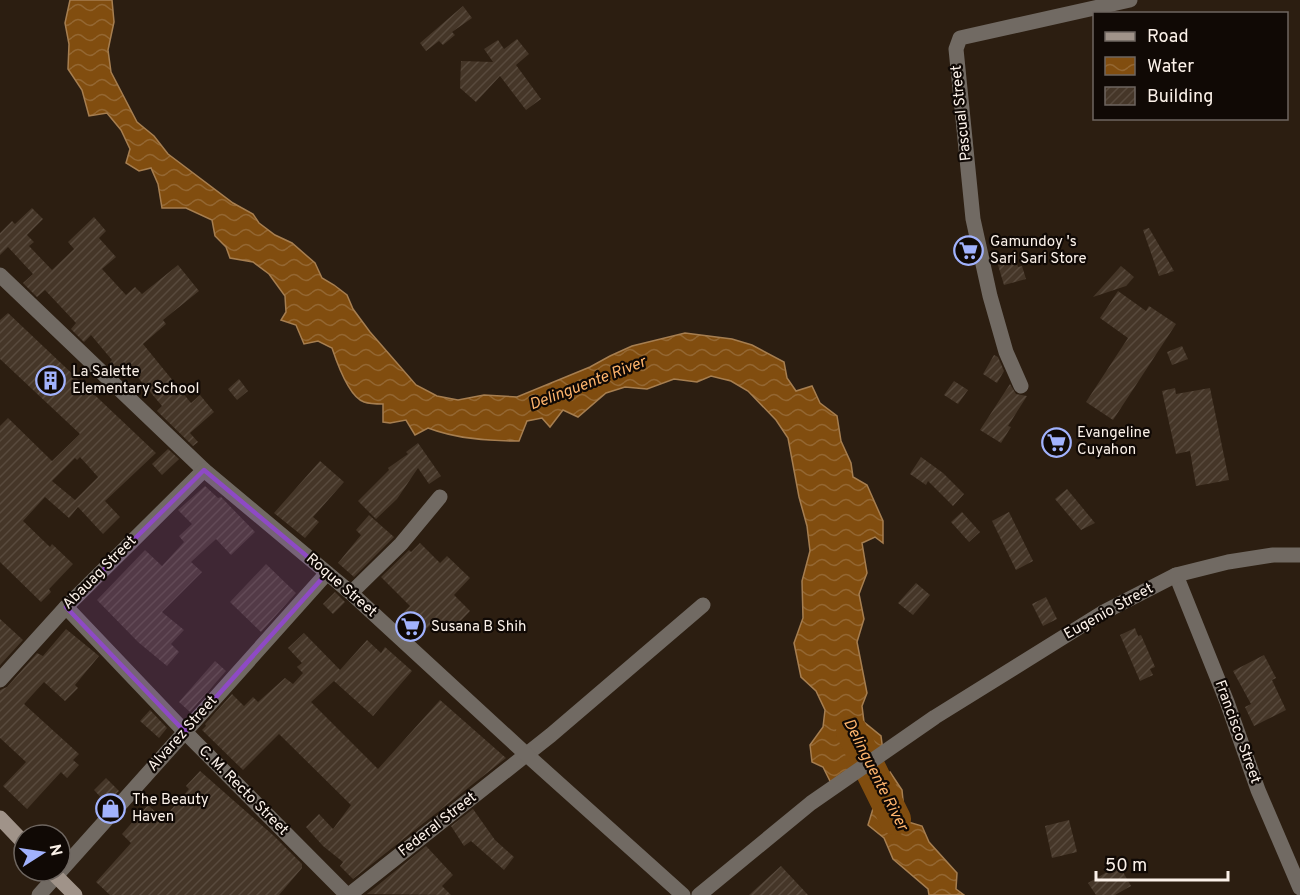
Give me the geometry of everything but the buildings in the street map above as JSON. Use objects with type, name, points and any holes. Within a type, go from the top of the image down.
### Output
[{"type":"main road","points":[[0,818],[12,830]]},
{"type":"main road","points":[[62,883],[75,895]]},
{"type":"street","name":"Pascual Street","points":[[1021,386],[1006,352],[973,219],[956,49],[960,38],[1130,0]]},
{"type":"street","name":"Roque Street","points":[[0,275],[204,470],[351,593],[683,895]]},
{"type":"street","name":"Abauag Street","points":[[0,680],[66,607],[204,470]]},
{"type":"street","points":[[351,593],[401,544],[440,497]]},
{"type":"street","name":"Eugenio Street","points":[[699,895],[811,803],[935,717],[1102,613],[1176,575],[1262,557],[1300,555]]},
{"type":"street","name":"Alvarez Street","points":[[72,853],[327,573]]},
{"type":"street","name":"Francisco Street","points":[[1176,575],[1227,702],[1258,790],[1300,888]]},
{"type":"street","name":"Federal Street","points":[[348,895],[527,755],[703,605]]},
{"type":"street","name":"C. M. Recto Street","points":[[66,607],[184,732],[348,895]]},
{"type":"highlighted area","points":[[204,470],[327,573],[185,732],[66,607]]},
{"type":"water","points":[[70,0],[112,0],[114,22],[108,50],[111,72],[137,122],[154,136],[168,154],[233,203],[253,214],[259,223],[275,235],[292,243],[315,263],[322,278],[347,295],[353,309],[370,332],[416,385],[437,396],[458,400],[484,395],[517,397],[590,367],[632,346],[685,333],[732,339],[752,345],[784,362],[787,378],[796,391],[812,386],[820,403],[837,416],[841,441],[851,463],[853,477],[867,485],[883,521],[883,543],[875,537],[862,543],[867,573],[859,594],[864,619],[857,642],[867,693],[862,706],[864,722],[881,736],[884,759],[831,783],[823,767],[812,762],[810,745],[823,727],[825,710],[816,691],[801,677],[794,643],[803,618],[802,581],[810,551],[807,526],[788,438],[776,420],[748,391],[731,381],[711,376],[697,382],[674,379],[647,389],[625,387],[606,393],[578,417],[563,410],[550,427],[542,418],[527,421],[519,441],[473,439],[428,428],[415,435],[406,420],[383,422],[383,404],[364,402],[353,394],[344,379],[332,348],[318,341],[304,344],[296,325],[281,320],[286,312],[285,296],[269,274],[253,262],[230,258],[226,247],[215,236],[212,220],[186,208],[162,208],[158,184],[151,168],[139,171],[126,163],[130,149],[121,130],[107,113],[89,116],[82,90],[68,69],[69,44],[65,23]]},
{"type":"water","points":[[890,772],[902,790],[905,821],[922,826],[929,842],[957,873],[956,889],[964,895],[929,895],[928,889],[893,859],[884,838],[868,825],[875,802],[869,787]]},
{"type":"waterway","name":"Delinguente River","points":[[852,732],[895,819]]},
{"type":"place","name":"Gamundoy 's Sari Sari Store","points":[[969,251]]},
{"type":"place","name":"La Salette Elementary School","points":[[51,381]]},
{"type":"place","name":"Evangeline Cuyahon","points":[[1056,442]]},
{"type":"place","name":"Susana B Shih","points":[[410,627]]},
{"type":"place","name":"The Beauty Haven","points":[[111,809]]}]
